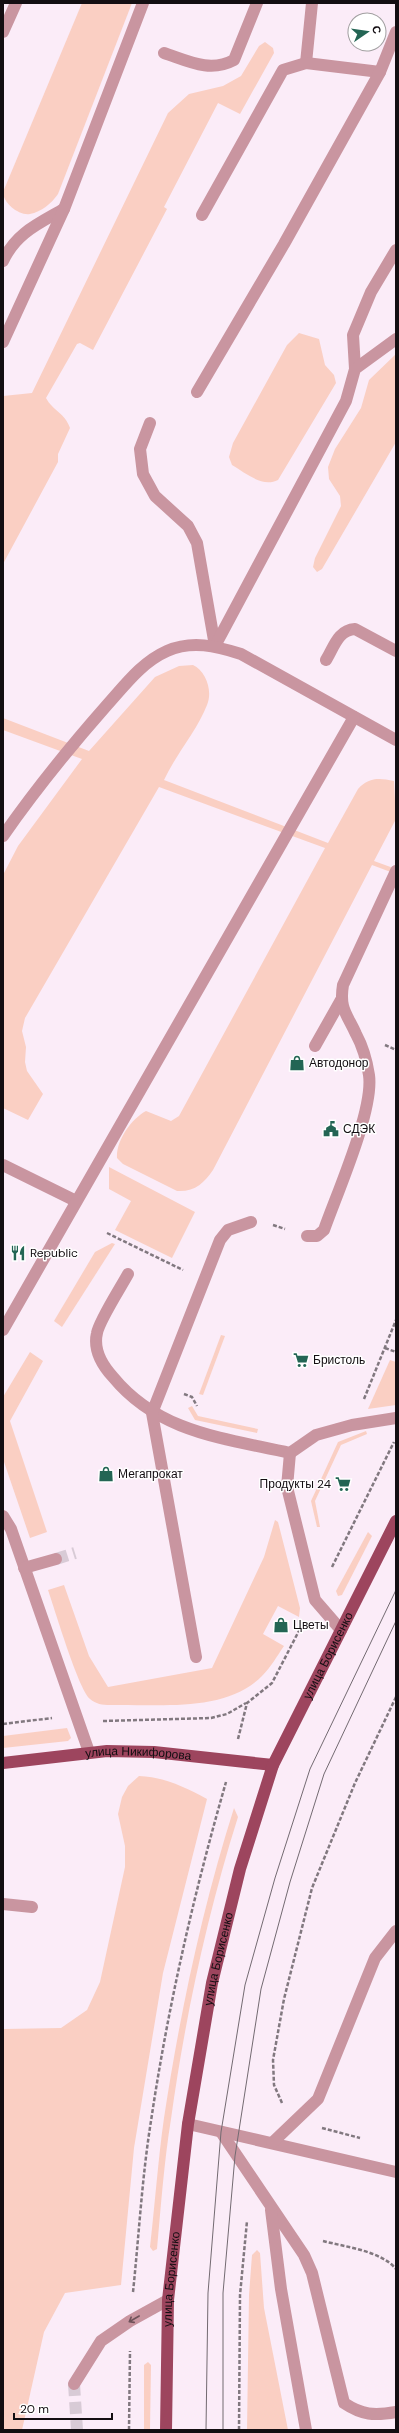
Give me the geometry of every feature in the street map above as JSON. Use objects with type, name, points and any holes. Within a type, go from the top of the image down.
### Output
[{"type":"main road","name":"улица Борисенко","points":[[166,2430],[168,2300],[188,2124],[212,1983],[240,1869],[273,1765],[396,1521]]},
{"type":"main road","name":"улица Никифорова","points":[[3,1763],[107,1751],[154,1752],[273,1765]]},
{"type":"lane","points":[[3,32],[16,3]]},
{"type":"lane","points":[[3,342],[64,209],[143,3]]},
{"type":"lane","points":[[164,52],[198,64],[212,67],[224,65],[234,60],[257,3]]},
{"type":"lane","points":[[306,63],[312,3]]},
{"type":"lane","points":[[197,392],[284,244],[380,72],[396,32]]},
{"type":"lane","points":[[202,215],[277,78],[289,67],[306,63],[380,72]]},
{"type":"lane","points":[[3,261],[8,250],[22,233],[64,209]]},
{"type":"lane","points":[[215,646],[346,401],[354,369],[353,335],[371,292],[396,250]]},
{"type":"lane","points":[[354,369],[396,339]]},
{"type":"lane","points":[[150,423],[140,449],[143,474],[155,496],[188,526],[197,543],[215,646]]},
{"type":"lane","points":[[326,660],[341,633],[348,629],[356,629],[396,651]]},
{"type":"lane","points":[[3,836],[25,804],[73,744],[143,665],[168,651],[192,645],[215,646],[241,654],[396,740]]},
{"type":"lane","points":[[3,1330],[354,717]]},
{"type":"lane","points":[[315,1046],[341,1000],[343,985],[396,871]]},
{"type":"lane","points":[[307,1236],[317,1236],[324,1230],[368,1103],[369,1075],[356,1034],[346,1017],[341,1000]]},
{"type":"lane","points":[[3,1165],[76,1201]]},
{"type":"lane","points":[[196,1658],[152,1413],[220,1240],[228,1230],[250,1222]]},
{"type":"lane","points":[[128,1274],[97,1334],[98,1351],[102,1364],[119,1385],[152,1413],[188,1429],[290,1453],[316,1435],[352,1425],[396,1418]]},
{"type":"lane","points":[[290,1453],[287,1487],[315,1600],[341,1630]]},
{"type":"lane","points":[[3,1516],[7,1530],[24,1568],[89,1752]]},
{"type":"lane","points":[[24,1568],[56,1558]]},
{"type":"lane","points":[[3,1904],[32,1907]]},
{"type":"lane","points":[[272,2143],[318,2099],[375,1958],[396,1931]]},
{"type":"lane","points":[[188,2124],[396,2172]]},
{"type":"lane","points":[[221,2132],[304,2255],[312,2273],[344,2403],[358,2413],[380,2415],[396,2412]]},
{"type":"lane","points":[[271,2207],[281,2289],[306,2430]]},
{"type":"lane","points":[[74,2384],[101,2341],[130,2321],[168,2300]]},
{"type":"path","points":[[250,1222],[271,1224],[307,1236]]},
{"type":"path","points":[[106,1233],[204,1279]]},
{"type":"path","points":[[365,1398],[396,1320]]},
{"type":"path","points":[[385,1348],[396,1352]]},
{"type":"path","points":[[163,1386],[192,1397],[199,1408]]},
{"type":"path","points":[[365,2139],[295,2121],[284,2107],[274,2085],[273,2060],[284,1999],[312,1888],[355,1783],[396,1697]]},
{"type":"path","points":[[76,1716],[99,1721],[188,1720],[211,1718],[227,1714],[247,1703]]},
{"type":"path","points":[[3,1724],[58,1718]]},
{"type":"path","points":[[239,2430],[240,2295],[248,2217]]},
{"type":"path","points":[[288,2232],[379,2257],[390,2262],[396,2269]]},
{"type":"shaded area","points":[[82,3],[132,3],[58,194],[53,201],[42,209],[30,214],[21,213],[12,208],[6,200],[3,192]]},
{"type":"shaded area","points":[[265,42],[273,48],[274,53],[240,114],[218,103],[164,207],[167,209],[93,350],[80,343],[77,344],[46,398],[62,415],[70,428],[58,454],[58,462],[3,564],[3,396],[32,393],[168,113],[189,94],[223,86],[241,76],[259,46]]},
{"type":"shaded area","points":[[299,333],[319,339],[325,365],[334,375],[336,383],[278,480],[272,482],[260,481],[232,465],[229,457],[233,443],[287,345]]},
{"type":"shaded area","points":[[396,354],[396,442],[322,569],[317,572],[313,567],[315,558],[341,506],[340,496],[329,479],[328,467],[335,449],[361,408],[369,380]]},
{"type":"shaded area","points":[[193,665],[202,672],[205,677],[209,688],[209,700],[198,724],[174,761],[164,780],[328,843],[358,789],[362,785],[374,779],[394,781],[396,819],[374,861],[396,869],[396,874],[372,865],[213,1170],[198,1186],[189,1190],[177,1191],[123,1164],[117,1158],[117,1151],[122,1138],[135,1119],[146,1111],[171,1121],[179,1116],[325,848],[159,787],[25,1018],[22,1031],[26,1047],[25,1062],[27,1071],[43,1094],[28,1120],[3,1108],[3,875],[18,846],[82,759],[3,730],[3,718],[89,751],[155,677],[179,666]]},
{"type":"shaded area","points":[[109,1167],[195,1212],[172,1258],[115,1230],[131,1201],[109,1189]]},
{"type":"shaded area","points":[[112,1243],[115,1244],[62,1327],[54,1321],[95,1252]]},
{"type":"shaded area","points":[[221,1335],[225,1336],[203,1395],[199,1394]]},
{"type":"shaded area","points":[[30,1352],[43,1361],[10,1421],[47,1532],[30,1538],[3,1459],[3,1397]]},
{"type":"shaded area","points":[[390,1360],[396,1362],[396,1405],[368,1409]]},
{"type":"shaded area","points":[[192,1406],[198,1416],[258,1429],[257,1433],[195,1420],[188,1408]]},
{"type":"shaded area","points":[[366,1431],[367,1434],[341,1445],[315,1501],[320,1527],[317,1527],[311,1501],[338,1442]]},
{"type":"shaded area","points":[[275,1520],[278,1522],[300,1608],[299,1617],[278,1606],[263,1634],[284,1646],[262,1676],[247,1688],[230,1696],[190,1704],[107,1705],[97,1703],[90,1699],[79,1680],[73,1665],[48,1590],[64,1585],[89,1656],[108,1687],[212,1668],[264,1557]]},
{"type":"shaded area","points":[[368,1532],[372,1536],[342,1595],[338,1596],[336,1591]]},
{"type":"shaded area","points":[[67,1728],[71,1738],[68,1741],[3,1748],[3,1736]]},
{"type":"shaded area","points":[[139,1776],[157,1778],[174,1783],[207,1799],[163,1973],[134,2148],[121,2285],[65,2293],[44,2332],[22,2430],[3,2430],[3,2029],[61,2028],[87,2010],[100,1982],[125,1867],[125,1846],[118,1814],[122,1797],[128,1786]]},
{"type":"shaded area","points":[[234,1808],[238,1817],[216,1891],[198,1967],[183,2043],[166,2151],[157,2249],[153,2251],[150,2247],[160,2150],[177,2039],[202,1923],[222,1846]]},
{"type":"shaded area","points":[[257,2250],[260,2253],[264,2308],[288,2430],[247,2430],[249,2295],[252,2255]]},
{"type":"shaded area","points":[[148,2362],[151,2365],[150,2430],[144,2430],[144,2365]]},
{"type":"tunnel","points":[[56,1559],[75,1553]]},
{"type":"tunnel","points":[[74,2384],[77,2430]]},
{"type":"tram line","points":[[206,2430],[208,2293],[221,2132],[245,1985],[275,1878],[310,1769],[396,1590]]},
{"type":"tram line","points":[[223,2430],[223,2293],[235,2156],[261,1989],[290,1882],[324,1774],[396,1621]]},
{"type":"place","name":"Автодонор","points":[[297,1063]]},
{"type":"place","name":"СДЭК","points":[[331,1129]]},
{"type":"place","name":"Republic","points":[[18,1253]]},
{"type":"place","name":"Бристоль","points":[[301,1360]]},
{"type":"place","name":"Мегапрокат","points":[[106,1474]]},
{"type":"place","name":"Продукты 24","points":[[343,1484]]},
{"type":"place","name":"Цветы","points":[[281,1625]]}]
